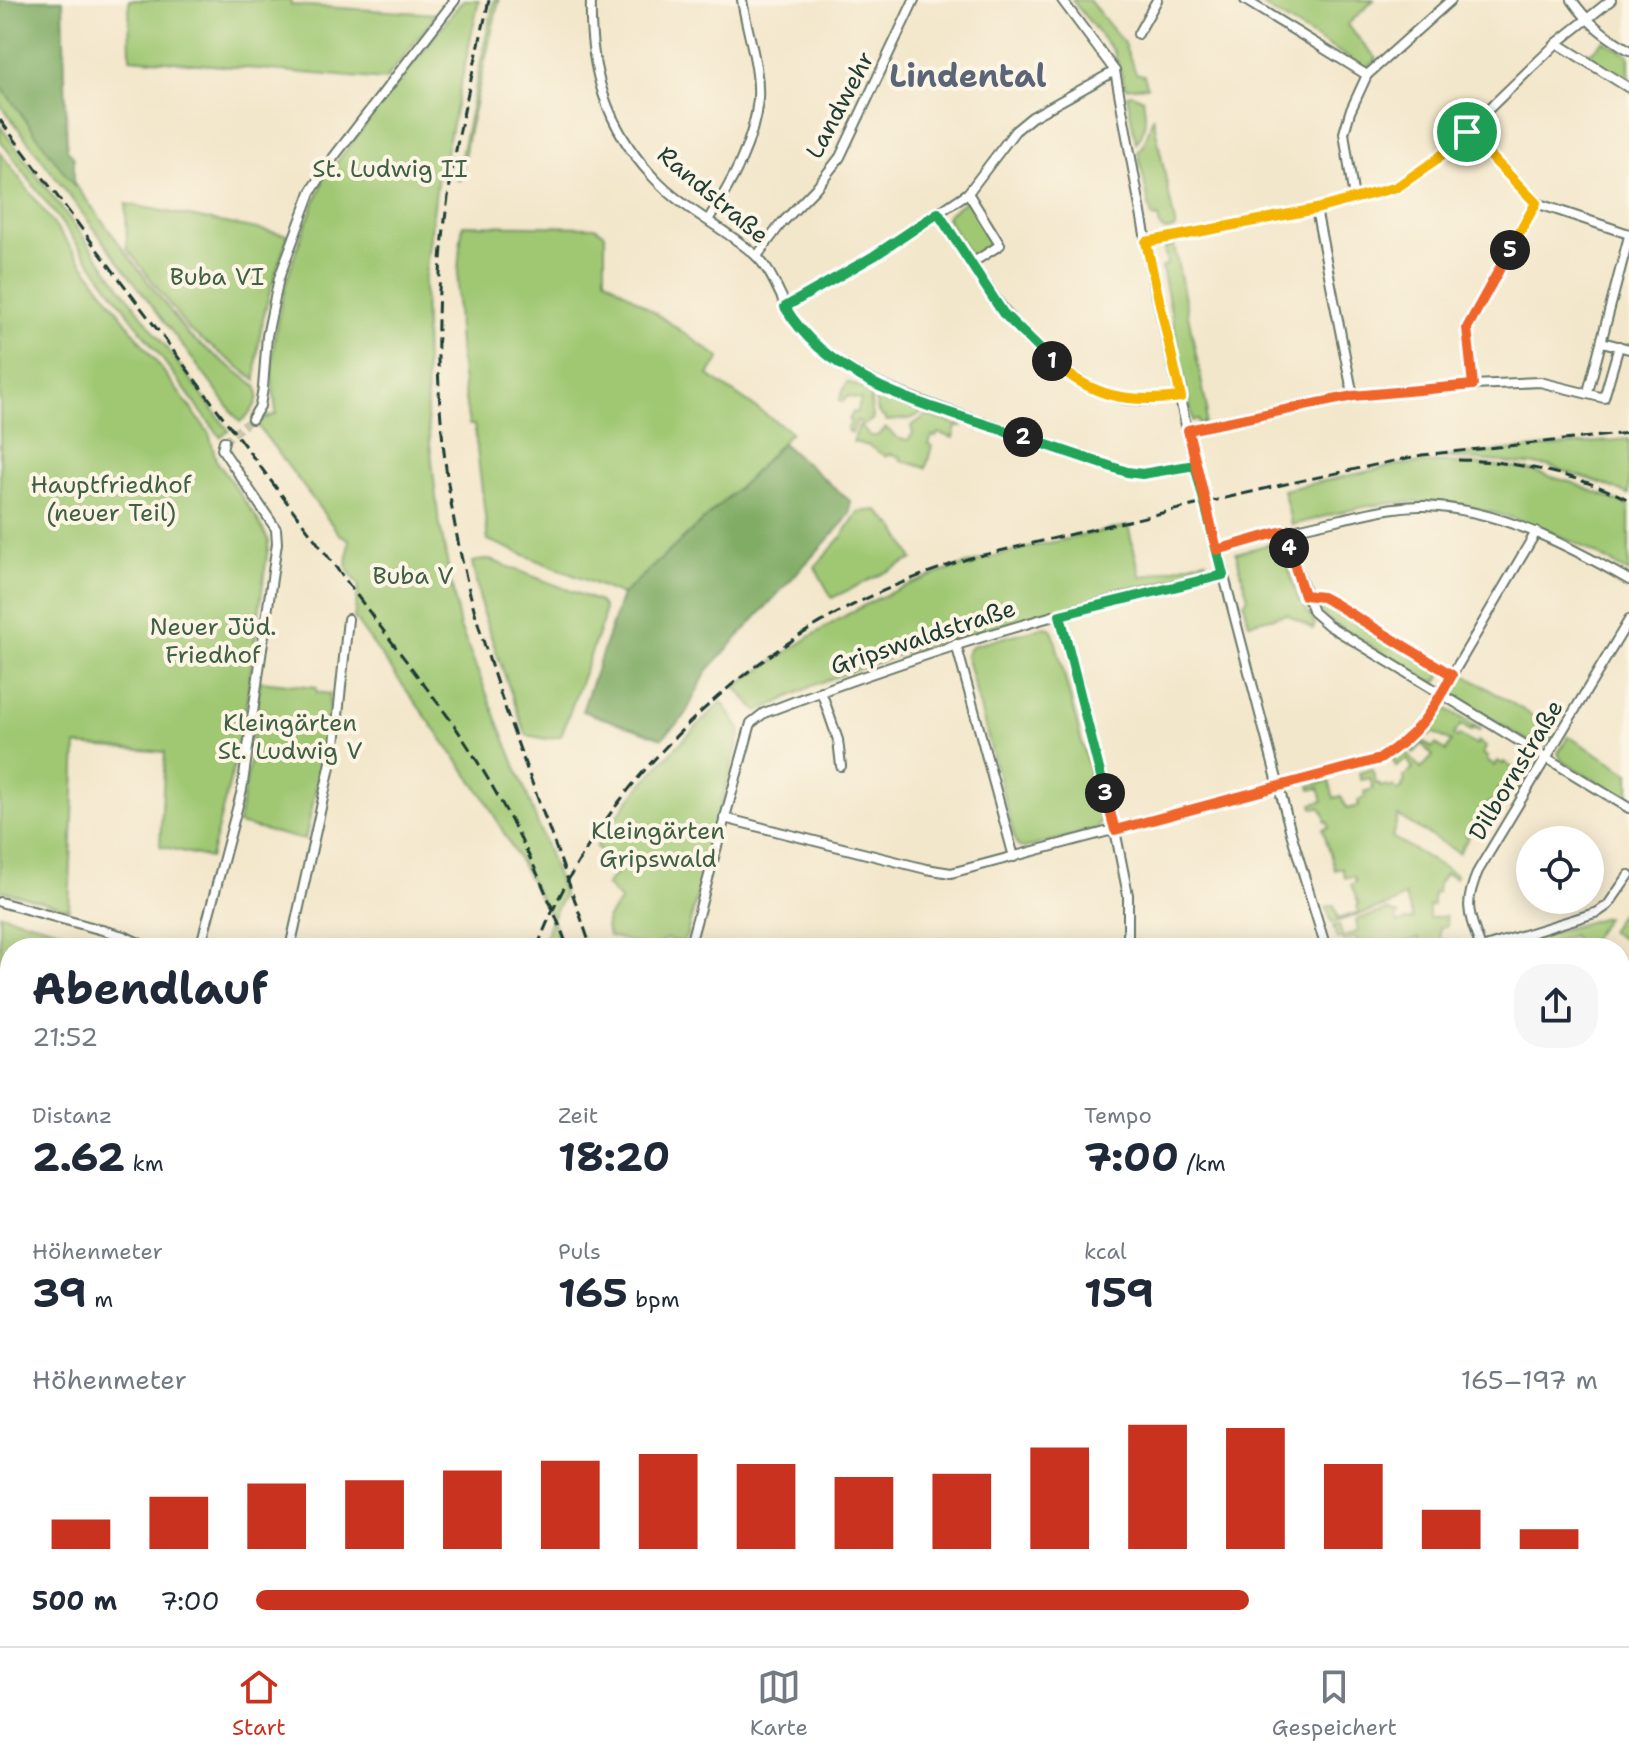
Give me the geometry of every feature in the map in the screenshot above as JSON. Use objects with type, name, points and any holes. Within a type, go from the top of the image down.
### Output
[{"type":"street","points":[[252,419],[262,397],[267,336],[279,278],[311,192],[333,158],[455,0]]},
{"type":"street","name":"Randstraße","points":[[591,0],[592,56],[602,96],[615,128],[653,178],[757,256],[773,280],[785,307],[807,338],[831,357],[861,376],[909,398],[1127,472],[1142,474],[1195,465]]},
{"type":"street","points":[[708,220],[741,162],[758,98],[742,0]]},
{"type":"street","name":"Landwehr","points":[[757,256],[840,157],[914,0]]},
{"type":"street","points":[[1062,0],[1115,71],[1146,242],[1195,465],[1279,787],[1323,938]]},
{"type":"street","points":[[1138,34],[1157,0]]},
{"type":"street","points":[[1245,0],[1367,75]]},
{"type":"street","points":[[1354,199],[1344,133],[1367,75],[1451,0]]},
{"type":"street","points":[[1572,0],[1601,34],[1629,50]]},
{"type":"street","points":[[1146,242],[1316,209],[1397,187],[1435,161],[1557,43],[1611,0]]},
{"type":"street","points":[[1557,43],[1629,88]]},
{"type":"street","points":[[785,307],[874,256],[968,193],[1015,131],[1032,117],[1115,71]]},
{"type":"street","points":[[1467,132],[1536,203],[1629,235],[1588,392]]},
{"type":"street","points":[[968,193],[1000,245],[972,263]]},
{"type":"street","points":[[1473,385],[1467,328],[1536,203]]},
{"type":"street","points":[[1316,209],[1353,396]]},
{"type":"street","points":[[938,213],[1003,313],[1058,366],[1089,386],[1118,398],[1147,401],[1181,397]]},
{"type":"street","points":[[1602,342],[1629,349]]},
{"type":"street","points":[[1188,430],[1353,396],[1473,385],[1540,382],[1604,398],[1619,346]]},
{"type":"street","points":[[203,938],[242,790],[277,543],[276,529],[222,449],[224,441]]},
{"type":"street","points":[[1217,550],[1283,531],[1389,508],[1423,506],[1479,515],[1536,532],[1569,546],[1629,580]]},
{"type":"street","points":[[1283,531],[1304,595],[1313,612],[1328,625],[1629,808]]},
{"type":"street","points":[[724,818],[951,873],[1380,759],[1407,741],[1428,716],[1536,532]]},
{"type":"street","name":"Gripswaldstraße","points":[[692,938],[751,723],[764,713],[956,644],[1223,575]]},
{"type":"street","points":[[1304,595],[1322,597],[1335,604],[1452,675]]},
{"type":"street","points":[[1060,615],[1115,830],[1128,895],[1128,938]]},
{"type":"street","points":[[292,938],[335,744],[348,619]]},
{"type":"street","name":"Dilbornstraße","points":[[1478,938],[1468,909],[1470,890],[1478,871],[1629,620]]},
{"type":"street","points":[[956,644],[1014,857]]},
{"type":"street","name":"Gripswaldstraße","points":[[821,691],[838,740],[841,766]]},
{"type":"street","points":[[1514,938],[1598,912],[1608,905],[1629,875]]},
{"type":"street","points":[[0,902],[128,938]]},
{"type":"green space","points":[[0,0],[63,0],[67,149],[74,158],[74,186],[0,85]]},
{"type":"green space","points":[[129,0],[291,0],[291,5],[437,14],[385,80],[130,58]]},
{"type":"green space","points":[[463,0],[479,0],[441,175],[438,175],[424,283],[427,416],[438,515],[460,627],[564,895],[552,918],[559,938],[545,938],[551,918],[484,797],[354,618],[359,585],[347,569],[349,539],[339,534],[255,422],[276,414],[272,371],[278,318],[289,272],[322,181]]},
{"type":"green space","points":[[494,0],[499,0],[460,181],[456,179]]},
{"type":"green space","points":[[1072,0],[1089,0],[1124,43],[1136,73],[1144,75],[1147,86],[1126,88],[1114,52]]},
{"type":"green space","points":[[1253,0],[1374,0],[1347,25],[1377,59],[1367,68],[1362,66]]},
{"type":"green space","points":[[1604,41],[1629,55],[1629,84],[1576,52],[1591,52]]},
{"type":"green space","points":[[0,85],[189,336],[256,386],[257,401],[240,422],[0,104]]},
{"type":"green space","points":[[1127,95],[1143,99],[1145,110],[1144,127],[1136,143]]},
{"type":"green space","points":[[1153,116],[1175,224],[1175,229],[1165,231],[1160,227],[1158,217],[1152,218],[1138,152],[1144,145]]},
{"type":"green space","points":[[0,126],[229,431],[220,437],[0,140]]},
{"type":"green space","name":"Hauptfriedhof (neuer Teil)","points":[[0,152],[209,433],[216,460],[269,541],[242,734],[210,858],[160,846],[165,752],[76,745],[69,909],[0,890]]},
{"type":"green space","points":[[965,201],[971,203],[994,240],[994,245],[977,257],[970,256],[947,219],[948,214]]},
{"type":"green space","name":"Buba VI","points":[[126,204],[288,235],[262,324],[256,380],[189,330],[127,248]]},
{"type":"green space","points":[[463,225],[595,227],[605,234],[605,278],[720,358],[708,375],[791,432],[748,479],[622,595],[488,540],[474,425],[469,425],[459,350],[457,300]]},
{"type":"green space","points":[[1174,245],[1207,409],[1205,423],[1199,424],[1198,420],[1193,421],[1162,267],[1167,265],[1164,248]]},
{"type":"green space","points":[[847,382],[870,391],[873,419],[864,425],[857,420],[852,433],[847,431],[849,420],[853,412],[856,413],[861,400],[848,396],[839,401]]},
{"type":"green space","points":[[874,394],[922,413],[910,419],[887,421],[878,412]]},
{"type":"green space","points":[[927,415],[963,427],[956,427],[953,438],[938,433],[936,437],[932,436],[926,468],[900,460],[901,457],[885,456],[869,446],[853,442],[859,425],[870,436],[877,436],[886,428],[899,439],[908,440],[913,434],[911,426]]},
{"type":"green space","points":[[1629,439],[1629,495],[1549,466],[1442,457]]},
{"type":"green space","points":[[782,443],[850,501],[850,513],[844,522],[707,671],[684,717],[662,738],[582,711],[622,595],[748,479]]},
{"type":"green space","points":[[1443,462],[1521,468],[1573,483],[1629,506],[1629,573],[1542,529],[1512,518],[1448,504],[1416,502],[1371,505],[1292,525],[1283,490],[1397,465]]},
{"type":"green space","points":[[877,510],[896,529],[913,559],[832,598],[815,567],[841,538],[858,512]]},
{"type":"green space","points":[[1128,526],[1141,577],[1206,560],[1208,570],[911,650],[814,685],[758,712],[735,687],[811,636],[920,580],[1008,553]]},
{"type":"green space","points":[[1278,542],[1297,596],[1315,624],[1313,629],[1287,614],[1249,623],[1244,603],[1248,598],[1236,553]]},
{"type":"green space","points":[[488,559],[600,602],[604,608],[603,620],[561,736],[546,739],[526,735],[483,614],[472,562]]},
{"type":"green space","points":[[1318,599],[1442,674],[1437,682],[1425,679],[1329,620],[1313,603],[1312,600]]},
{"type":"green space","points":[[1044,627],[1053,632],[1102,819],[1097,829],[1025,848],[1016,843],[966,655],[971,646]]},
{"type":"green space","points":[[1460,672],[1538,719],[1535,725],[1553,736],[1546,746],[1533,744],[1455,697],[1450,688]]},
{"type":"green space","name":"Kleingärten St. Ludwig V","points":[[260,681],[316,687],[317,692],[330,694],[326,742],[305,840],[238,824]]},
{"type":"green space","name":"Kleingärten Gripswald","points":[[722,702],[741,731],[686,937],[609,936],[607,921],[621,901],[606,885],[616,874],[601,858],[604,853],[596,847],[638,789]]},
{"type":"green space","points":[[1447,709],[1480,729],[1472,728],[1471,731],[1461,725],[1453,735],[1476,745],[1478,741],[1486,747],[1483,754],[1488,757],[1487,761],[1495,766],[1498,761],[1504,762],[1517,771],[1515,775],[1524,781],[1516,794],[1499,789],[1497,806],[1490,802],[1483,809],[1486,811],[1481,820],[1477,818],[1475,823],[1479,825],[1466,834],[1469,836],[1459,853],[1398,816],[1392,837],[1456,875],[1455,878],[1445,874],[1438,884],[1437,893],[1433,893],[1433,906],[1429,906],[1429,918],[1446,916],[1447,925],[1439,928],[1441,938],[1343,938],[1358,931],[1356,920],[1387,910],[1399,915],[1396,918],[1398,923],[1413,919],[1405,896],[1392,904],[1332,923],[1326,907],[1334,905],[1338,919],[1359,912],[1351,885],[1356,882],[1354,876],[1345,878],[1342,868],[1335,870],[1323,829],[1329,827],[1328,822],[1325,822],[1321,807],[1313,808],[1312,804],[1323,801],[1319,788],[1311,790],[1310,786],[1329,781],[1334,798],[1341,796],[1347,809],[1359,806],[1358,801],[1365,796],[1364,792],[1373,789],[1370,778],[1361,780],[1359,773],[1372,769],[1376,784],[1389,788],[1394,786],[1397,791],[1403,788],[1403,777],[1413,769],[1407,759],[1396,766],[1392,758],[1404,750],[1421,769],[1433,756],[1422,744],[1414,753],[1409,748],[1418,736],[1432,748],[1436,744],[1446,751],[1451,742],[1423,730],[1436,712]]},
{"type":"green space","points":[[1568,736],[1629,773],[1629,800],[1562,761],[1558,753]]},
{"type":"green space","points":[[1629,905],[1629,938],[1621,938],[1609,931]]},
{"type":"green space","points":[[0,914],[63,931],[61,938],[0,938]]},
{"type":"green space","points":[[1606,918],[1593,938],[1574,938],[1573,935],[1565,938],[1538,937]]},
{"type":"green space","points":[[1339,925],[1343,938],[1337,938],[1333,926]]},
{"type":"tunnel","points":[[224,441],[252,419]]},
{"type":"railway","points":[[489,0],[459,133],[444,233],[438,343],[444,453],[462,562],[476,616],[502,700],[588,938]]},
{"type":"railway","points":[[0,120],[452,722],[517,831],[564,938]]},
{"type":"railway","points":[[541,938],[561,894],[591,842],[626,793],[666,747],[710,704],[757,665],[806,631],[871,596],[970,558],[1281,485],[1422,455],[1629,433]]},
{"type":"railway","points":[[1458,460],[1502,463],[1546,471],[1588,483],[1629,500]]},
{"type":"district","name":"Lindental","points":[[968,75]]},
{"type":"route","points":[[1467,132],[1536,203],[1467,328],[1473,385],[1353,396],[1188,430],[1217,550],[1283,531],[1304,595],[1322,597],[1335,604],[1452,675],[1428,716],[1407,741],[1380,759],[1115,830],[1060,615],[1223,575],[1195,465],[1142,474],[1127,472],[909,398],[861,376],[831,357],[807,338],[785,307],[874,256],[938,213],[1003,313],[1058,366],[1089,386],[1118,398],[1147,401],[1181,397],[1146,242],[1316,209],[1397,187],[1435,161],[1467,132]]},
{"type":"park label","name":"St. Ludwig II","points":[[390,169]]},
{"type":"park label","name":"Buba V","points":[[413,576]]},
{"type":"park label","name":"Neuer Jüd. Friedhof","points":[[213,641]]}]
